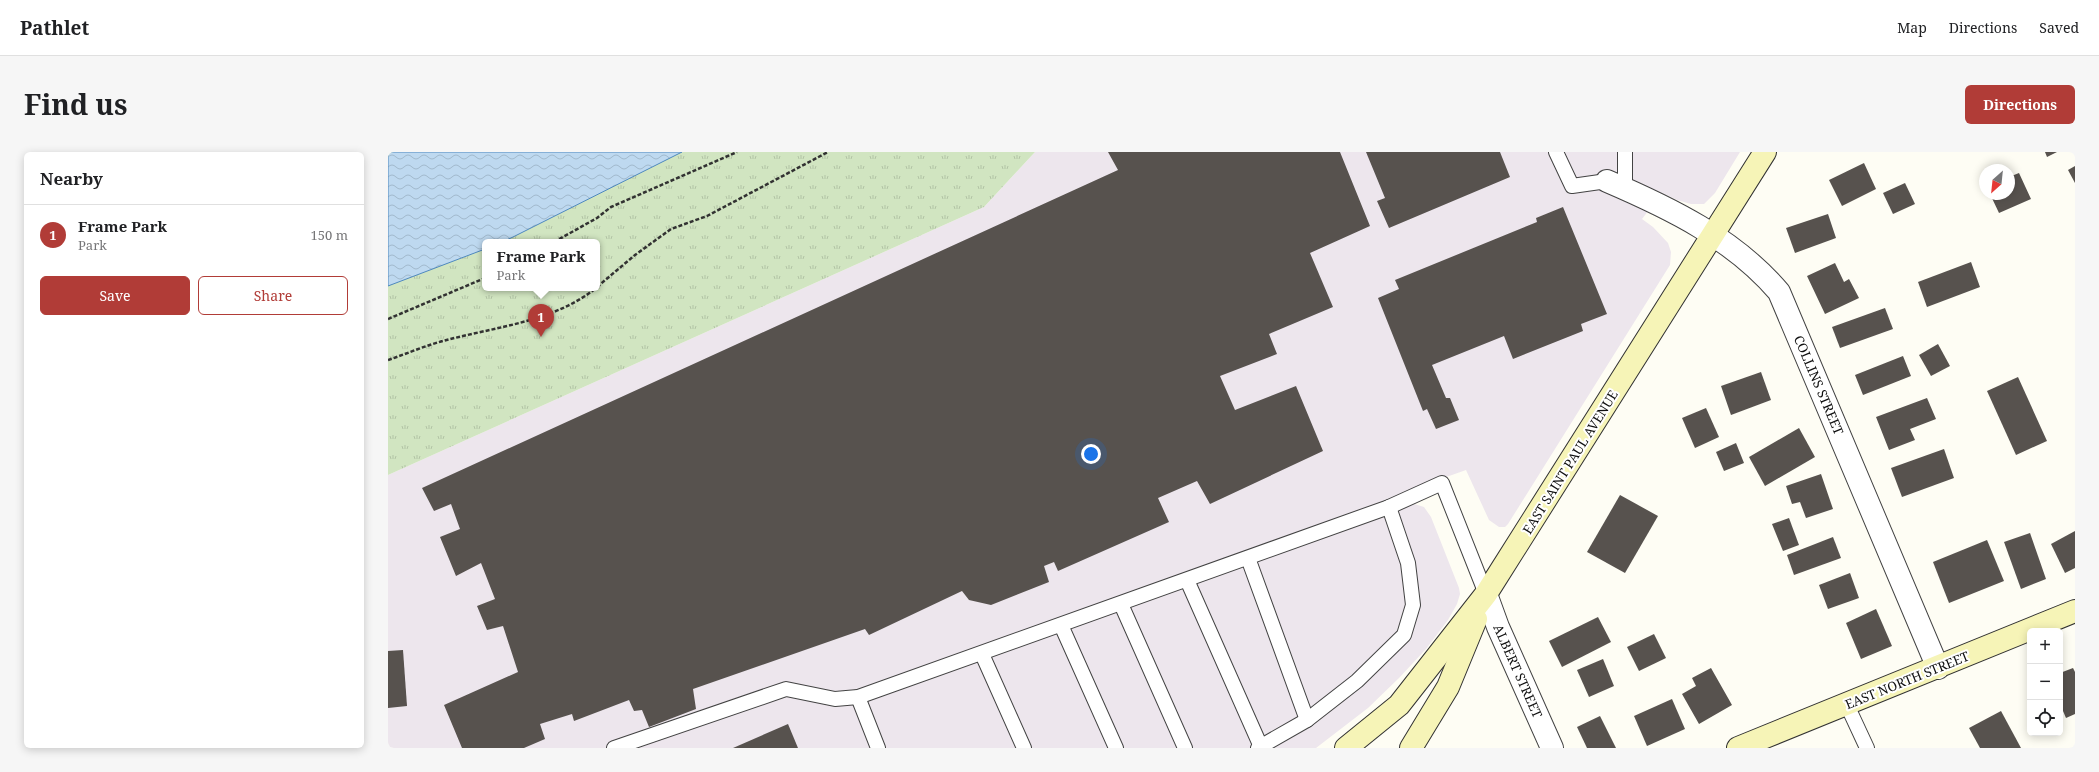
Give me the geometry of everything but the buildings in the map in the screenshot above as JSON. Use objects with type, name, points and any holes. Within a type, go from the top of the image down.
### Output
[{"type":"main road","name":"EAST SAINT PAUL AVENUE","points":[[1346,748],[1399,705],[1486,594],[1765,152]]},
{"type":"main road","points":[[1411,748],[1448,687],[1486,594]]},
{"type":"main road","name":"EAST NORTH STREET","points":[[1738,748],[1847,705],[2075,611]]},
{"type":"street","name":"COLLINS STREET","points":[[1616,185],[1647,198],[1712,234],[1762,272],[1779,292],[1938,668]]},
{"type":"street","name":"ALBERT STREET","points":[[1486,594],[1498,627],[1552,748]]},
{"type":"lane","points":[[1556,152],[1572,186],[1616,185],[1625,152]]},
{"type":"lane","points":[[614,748],[786,689],[835,699],[858,697],[1061,626],[1389,507],[1442,483],[1486,594]]},
{"type":"lane","points":[[1188,580],[1259,747],[1307,720],[1357,681],[1404,635],[1413,605],[1408,563],[1389,507]]},
{"type":"lane","points":[[1248,558],[1307,720]]},
{"type":"lane","points":[[1120,604],[1185,748]]},
{"type":"lane","points":[[1061,626],[1116,748]]},
{"type":"lane","points":[[982,654],[1024,748]]},
{"type":"lane","points":[[858,697],[878,748]]},
{"type":"lane","points":[[1847,705],[1867,748]]},
{"type":"path","points":[[560,239],[592,222],[611,207],[737,152]]},
{"type":"path","points":[[600,285],[635,255],[671,229],[707,216],[828,152]]},
{"type":"path","points":[[388,319],[482,279]]},
{"type":"path","points":[[388,360],[442,341],[548,315],[582,299],[592,291]]},
{"type":"shaded area","points":[[1035,152],[1740,152],[1715,193],[1704,204],[1691,204],[1677,200],[1662,193],[1642,219],[1653,227],[1668,243],[1671,252],[1670,265],[1508,524],[1505,527],[1499,527],[1489,520],[1466,470],[1407,491],[1411,503],[1424,507],[1431,517],[1459,588],[1460,594],[1457,604],[1448,620],[1426,649],[1399,678],[1368,708],[1316,748],[388,748],[388,475],[984,207]]},
{"type":"green space","points":[[388,152],[1035,152],[984,207],[388,475]]},
{"type":"water","points":[[388,152],[682,152],[513,237],[509,239],[482,239],[482,250],[388,286]]},
{"type":"place","name":"Frame Park","points":[[541,337]]}]
